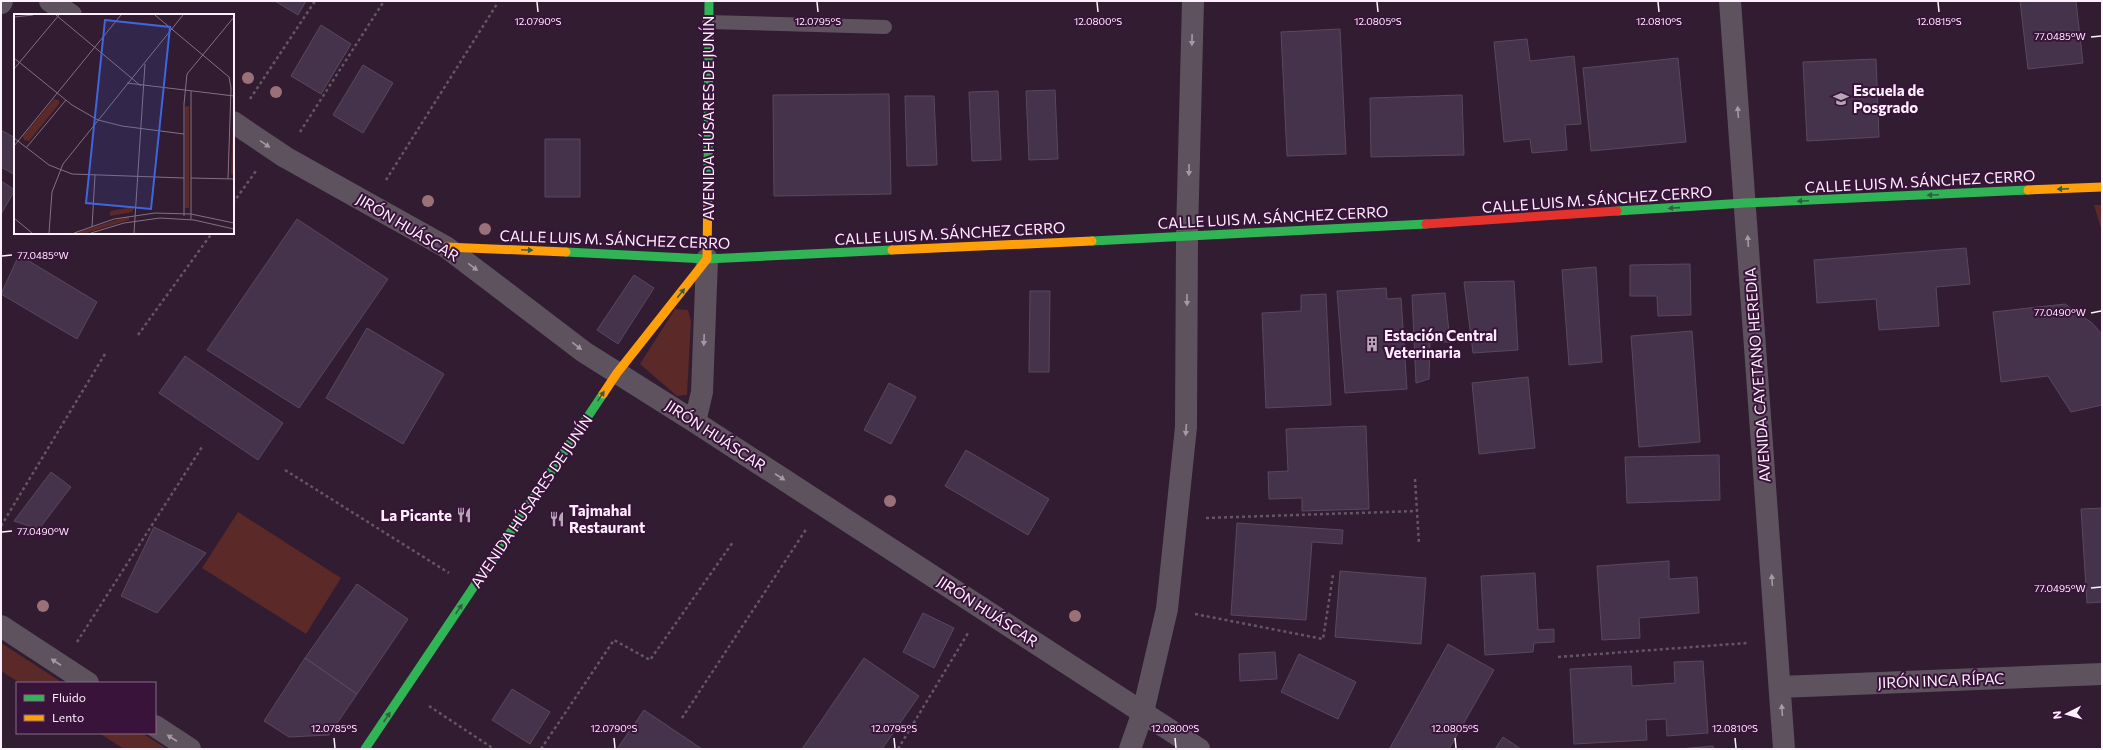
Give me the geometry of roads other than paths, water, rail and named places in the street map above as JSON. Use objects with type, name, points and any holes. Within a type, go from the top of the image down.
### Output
[{"type":"street","points":[[50,1],[70,14]]},
{"type":"street","name":"AVENIDA HÚSARES DE JUNÍN","points":[[695,422],[702,392],[707,260],[709,1]]},
{"type":"street","points":[[1130,749],[1143,712],[1167,609],[1186,428],[1187,236],[1193,1]]},
{"type":"street","name":"AVENIDA CAYETANO HEREDIA","points":[[1730,1],[1784,749]]},
{"type":"street","name":"JIRÓN HUÁSCAR","points":[[234,124],[278,153],[371,203],[446,247],[584,352],[695,422],[1199,749]]},
{"type":"street","name":"CALLE LUIS M. SÁNCHEZ CERRO","points":[[446,247],[654,255],[707,260],[1394,226],[1745,203],[2102,187]]},
{"type":"street","name":"AVENIDA HÚSARES DE JUNÍN","points":[[365,749],[617,373],[707,260]]},
{"type":"street","points":[[1,626],[86,682]]},
{"type":"street","name":"JIRÓN INCA RÍPAC","points":[[1780,687],[2102,674]]},
{"type":"street","points":[[156,727],[190,749]]},
{"type":"lane","points":[[709,22],[885,27]]},
{"type":"place","name":"Escuela de Posgrado","points":[[1841,99]]},
{"type":"place","name":"Estación Central Veterinaria","points":[[1372,344]]},
{"type":"place","name":"La Picante","points":[[464,515]]},
{"type":"place","name":"Tajmahal Restaurant","points":[[557,519]]}]
